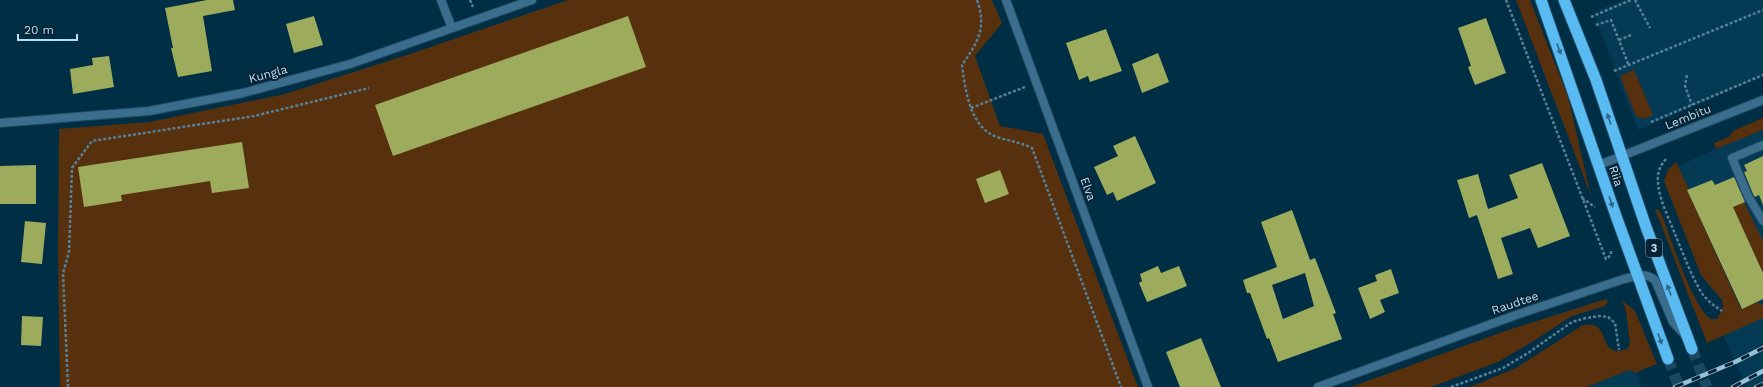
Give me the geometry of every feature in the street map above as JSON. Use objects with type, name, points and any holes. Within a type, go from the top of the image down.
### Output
[{"type":"highway","name":"Riia","points":[[1541,0],[1637,276],[1668,359]]},
{"type":"highway","name":"Riia","points":[[1564,0],[1596,80],[1690,344]]},
{"type":"street","points":[[441,0],[452,28]]},
{"type":"street","name":"Kungla","points":[[0,123],[149,111],[243,93],[350,64],[452,28],[512,3],[532,0]]},
{"type":"street","name":"Elva","points":[[1006,0],[1148,387]]},
{"type":"street","name":"Lembitu","points":[[1599,165],[1763,100]]},
{"type":"street","points":[[1763,145],[1732,158],[1748,196],[1763,221]]},
{"type":"street","points":[[1637,276],[1643,274],[1650,276],[1655,280],[1673,322],[1690,344]]},
{"type":"street","name":"Raudtee","points":[[1318,387],[1516,315],[1637,276]]},
{"type":"path","points":[[977,0],[983,20],[979,35],[962,65],[971,108],[980,127],[995,136],[1022,143],[1032,148],[1121,387]]},
{"type":"path","points":[[1506,0],[1606,259]]},
{"type":"path","points":[[1591,17],[1630,0]]},
{"type":"path","points":[[1636,0],[1650,28]]},
{"type":"path","points":[[1614,71],[1763,10]]},
{"type":"path","points":[[1596,25],[1610,20],[1629,66]]},
{"type":"path","points":[[1619,40],[1631,35]]},
{"type":"path","points":[[1687,75],[1685,86],[1692,105]]},
{"type":"path","points":[[1651,122],[1763,75]]},
{"type":"path","points":[[971,108],[1037,83]]},
{"type":"path","points":[[68,387],[63,273],[69,252],[72,168],[92,141],[254,116],[368,88]]},
{"type":"path","points":[[1666,159],[1660,168],[1658,176],[1662,201],[1700,291],[1706,299],[1722,311]]},
{"type":"path","points":[[1582,198],[1595,206],[1598,211]]},
{"type":"path","points":[[1451,387],[1503,368],[1528,353],[1572,322],[1586,318],[1608,317],[1615,323],[1619,350]]},
{"type":"shaded area","points":[[568,0],[992,0],[1002,23],[975,56],[1000,126],[1043,134],[1138,387],[60,387],[58,260],[59,129],[149,122],[285,94],[410,54]]},
{"type":"shaded area","points":[[1516,0],[1530,0],[1568,97],[1591,196]]},
{"type":"shaded area","points":[[1623,0],[1763,0],[1763,76],[1638,130],[1593,12]]},
{"type":"shaded area","points":[[1634,70],[1653,115],[1643,119],[1636,116],[1620,76]]},
{"type":"shaded area","points":[[1763,118],[1763,130],[1716,149],[1714,143],[1729,137],[1733,131]]},
{"type":"shaded area","points":[[1763,128],[1763,387],[1746,387],[1724,337],[1742,309],[1687,190],[1689,189],[1678,166]]},
{"type":"shaded area","points":[[1676,162],[1689,189],[1687,190],[1741,309],[1757,302],[1763,305],[1763,318],[1707,343],[1655,209],[1659,210],[1661,213],[1683,270],[1697,301],[1704,312],[1711,319],[1717,319],[1723,308],[1722,300],[1701,275],[1664,181],[1668,170]]},
{"type":"shaded area","points":[[1744,202],[1763,241],[1763,273],[1732,206]]},
{"type":"shaded area","points":[[1606,299],[1608,301],[1605,306],[1572,316],[1498,362],[1431,387],[1351,387],[1508,330]]},
{"type":"shaded area","points":[[1622,300],[1635,311],[1657,364],[1637,373],[1629,370],[1587,387],[1470,387],[1516,368],[1583,325],[1592,325],[1598,328],[1607,345],[1611,349],[1617,351],[1627,349],[1630,344],[1626,311]]},
{"type":"shaded area","points":[[1629,370],[1637,373],[1642,387],[1587,387]]},
{"type":"building","points":[[207,0],[233,0],[235,10],[203,16],[212,71],[178,77],[171,48],[173,48],[165,8]]},
{"type":"building","points":[[314,16],[323,45],[294,53],[286,24]]},
{"type":"building","points":[[628,16],[646,67],[393,156],[375,105]]},
{"type":"building","points":[[1486,18],[1506,73],[1475,85],[1468,67],[1471,66],[1458,28]]},
{"type":"building","points":[[1106,29],[1122,71],[1090,82],[1088,76],[1079,80],[1066,43]]},
{"type":"building","points":[[1158,53],[1169,82],[1142,93],[1132,64]]},
{"type":"building","points":[[109,56],[114,87],[73,94],[70,69],[93,65],[92,58]]},
{"type":"building","points":[[1135,136],[1156,183],[1117,201],[1113,192],[1107,195],[1094,167],[1118,156],[1113,146]]},
{"type":"building","points":[[242,142],[249,188],[212,193],[210,181],[121,195],[122,201],[84,207],[78,167]]},
{"type":"building","points":[[1763,156],[1763,205],[1759,195],[1755,197],[1753,194],[1744,172],[1747,171],[1744,165]]},
{"type":"building","points":[[1542,163],[1570,236],[1538,248],[1530,228],[1501,238],[1513,274],[1498,279],[1477,215],[1469,218],[1457,180],[1478,174],[1488,209],[1518,198],[1509,175]]},
{"type":"building","points":[[36,165],[36,204],[0,204],[0,166]]},
{"type":"building","points":[[1000,170],[1009,194],[985,203],[976,179]]},
{"type":"building","points":[[1734,177],[1745,202],[1733,207],[1763,273],[1763,299],[1742,309],[1687,190],[1712,180],[1715,185]]},
{"type":"building","points":[[1292,210],[1310,260],[1315,258],[1336,313],[1333,314],[1342,339],[1278,362],[1269,338],[1267,339],[1250,293],[1247,293],[1243,280],[1277,267],[1261,222]],"holes":[[[1305,273],[1314,306],[1283,319],[1272,285]]]},
{"type":"building","points":[[25,221],[46,223],[42,264],[21,262]]},
{"type":"building","points":[[1158,266],[1161,273],[1179,266],[1187,286],[1147,302],[1139,283],[1142,281],[1140,274]]},
{"type":"building","points":[[1391,269],[1399,293],[1380,300],[1385,312],[1370,319],[1358,288],[1377,281],[1375,275]]},
{"type":"building","points":[[22,316],[43,317],[41,346],[21,345]]},
{"type":"building","points":[[1201,338],[1221,387],[1180,387],[1166,352]]},
{"type":"tunnel","points":[[1692,349],[1707,387]]},
{"type":"tunnel","points":[[1668,359],[1679,387]]},
{"type":"railway","points":[[1675,387],[1735,362],[1763,348]]},
{"type":"railway","points":[[1733,387],[1763,371]]},
{"type":"railway","points":[[1756,387],[1763,384]]}]
